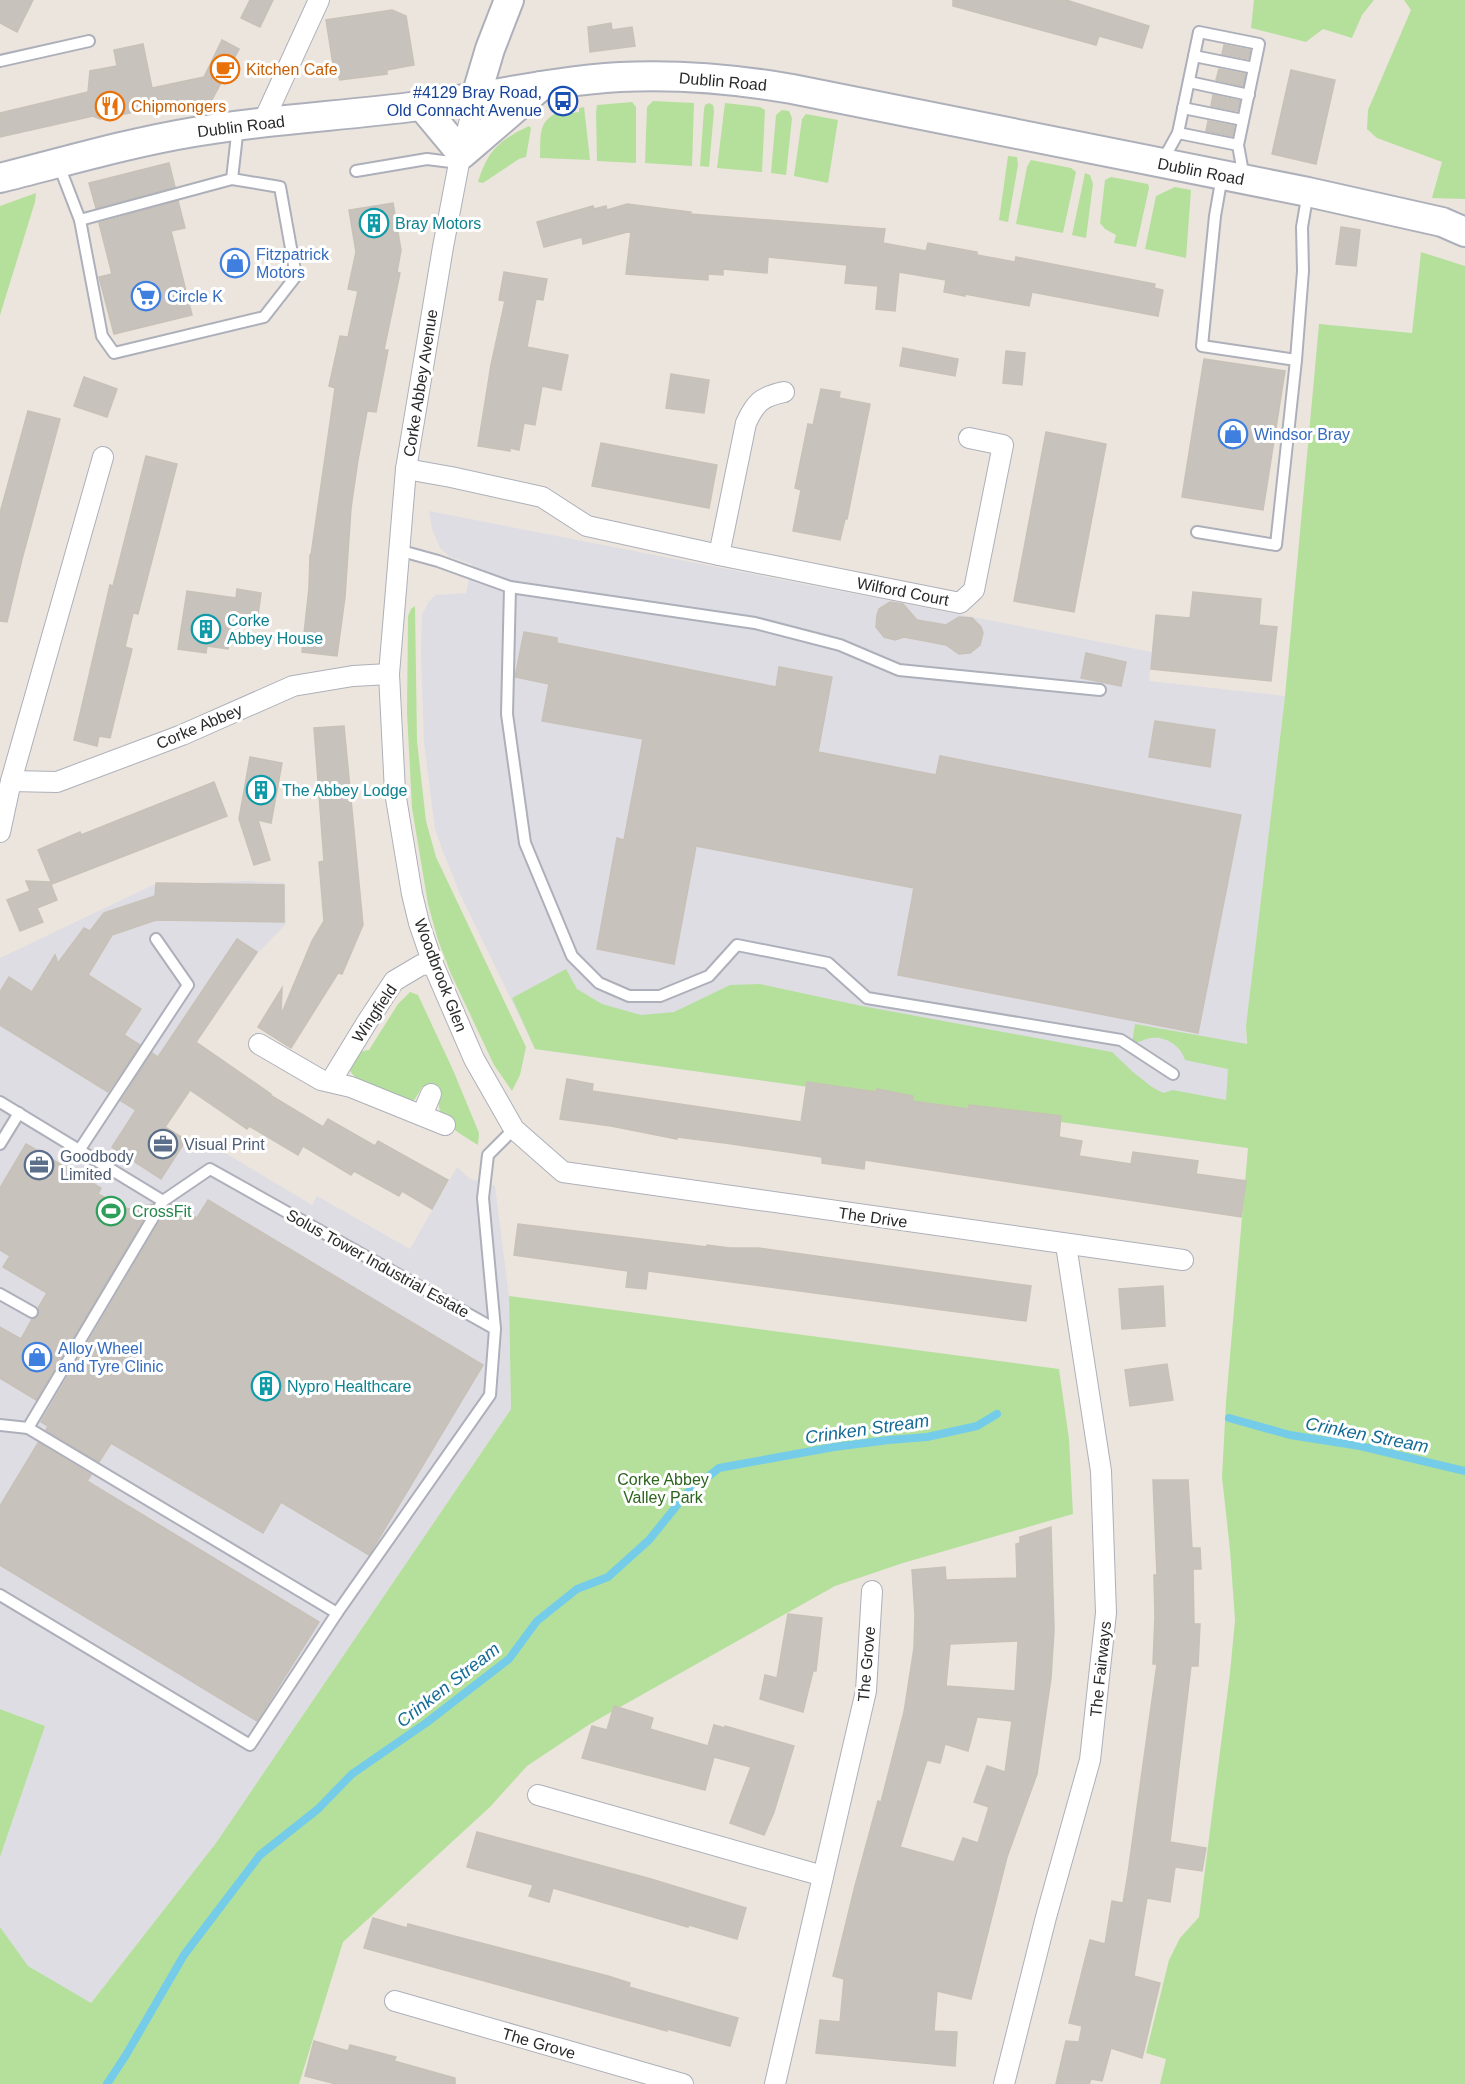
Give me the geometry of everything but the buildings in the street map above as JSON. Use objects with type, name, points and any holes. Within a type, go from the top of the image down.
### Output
[{"type":"main road","points":[[476,96],[490,49],[509,0]]},
{"type":"main road","name":"Dublin Road","points":[[0,178],[154,139],[251,124],[422,106],[541,86],[619,77],[696,76],[751,82],[1233,177],[1457,226]]},
{"type":"main road","points":[[422,106],[461,158],[541,86]]},
{"type":"street","points":[[251,124],[319,0]]},
{"type":"street","name":"Corke Abbey Avenue","points":[[389,674],[406,469],[442,247],[476,96]]},
{"type":"street","points":[[719,555],[746,423],[754,406],[767,395],[784,392]]},
{"type":"street","name":"Wilford Court","points":[[406,469],[542,497],[587,526],[960,603],[974,590],[1004,445],[969,438]]},
{"type":"street","points":[[0,832],[11,781],[103,457]]},
{"type":"street","name":"Corke Abbey","points":[[11,781],[57,782],[182,735],[293,686],[353,676],[389,674]]},
{"type":"street","name":"Woodbrook Glen","points":[[389,674],[395,792],[412,894],[433,964],[474,1059],[514,1129],[563,1172]]},
{"type":"street","name":"Wingfield","points":[[332,1081],[394,981],[421,965],[433,964]]},
{"type":"street","points":[[259,1044],[321,1080],[351,1087],[445,1125]]},
{"type":"street","points":[[422,1115],[431,1094]]},
{"type":"street","name":"The Drive","points":[[563,1172],[1183,1260]]},
{"type":"street","name":"The Fairways","points":[[1004,2084],[1046,1917],[1090,1760],[1106,1613],[1101,1471],[1066,1245]]},
{"type":"street","name":"The Grove","points":[[775,2084],[866,1691],[872,1591]]},
{"type":"street","points":[[538,1795],[823,1876]]},
{"type":"street","name":"The Grove","points":[[395,2001],[683,2084]]},
{"type":"lane","points":[[1161,163],[1178,133],[1199,32],[1259,44],[1233,177],[1215,216],[1202,346],[1296,360]]},
{"type":"lane","points":[[0,61],[89,41]]},
{"type":"lane","points":[[1194,56],[1254,68]]},
{"type":"lane","points":[[1189,82],[1249,95]]},
{"type":"lane","points":[[1183,108],[1243,120]]},
{"type":"lane","points":[[232,178],[251,124]]},
{"type":"lane","points":[[1178,133],[1238,146]]},
{"type":"lane","points":[[356,171],[427,159],[461,158]]},
{"type":"lane","points":[[58,163],[80,220],[102,336],[114,354],[264,317],[296,276],[280,187],[232,178],[80,220]]},
{"type":"lane","points":[[1197,532],[1276,545],[1296,360],[1303,272],[1302,227],[1308,192]]},
{"type":"lane","points":[[398,550],[438,561],[510,587],[755,623],[840,645],[899,670],[1100,690]]},
{"type":"lane","points":[[510,587],[507,714],[525,843],[572,956],[599,983],[629,996],[660,996],[709,976],[737,945],[828,963],[867,998],[1120,1040],[1173,1074]]},
{"type":"lane","points":[[80,1149],[188,985],[156,939]]},
{"type":"lane","points":[[0,1102],[164,1201],[28,1428]]},
{"type":"lane","points":[[0,1144],[19,1113]]},
{"type":"lane","name":"Solus Tower Industrial Estate","points":[[495,1329],[483,1198],[488,1155],[514,1129]]},
{"type":"lane","name":"Solus Tower Industrial Estate","points":[[164,1201],[210,1169],[495,1329]]},
{"type":"lane","points":[[0,1294],[32,1312]]},
{"type":"lane","points":[[0,1595],[250,1745],[337,1614],[490,1395],[495,1329]]},
{"type":"lane","points":[[0,1425],[28,1428],[337,1614]]},
{"type":"shaded area","points":[[429,511],[1152,652],[1149,681],[1285,696],[1246,1026],[1248,1148],[535,1049],[460,894],[435,829],[424,743],[422,615],[429,601],[436,595],[466,593],[472,564],[450,557],[440,548],[432,529]]},
{"type":"shaded area","points":[[246,881],[284,883],[286,924],[259,952],[177,1070],[174,1091],[186,1097],[165,1128],[195,1148],[202,1139],[312,1205],[317,1196],[410,1249],[457,1167],[470,1179],[495,1186],[509,1296],[511,1409],[216,1843],[90,2004],[28,1966],[0,1927],[0,1857],[45,1726],[0,1709],[0,958],[153,885]]},
{"type":"green space","points":[[1254,0],[1374,0],[1362,15],[1352,38],[1323,29],[1306,42],[1251,28]]},
{"type":"green space","points":[[1404,0],[1465,0],[1465,199],[1432,198],[1442,162],[1377,138],[1367,129],[1368,110],[1411,10]]},
{"type":"green space","points":[[653,101],[694,103],[692,166],[645,163],[647,107]]},
{"type":"green space","points":[[632,102],[636,107],[636,163],[597,161],[597,105]]},
{"type":"green space","points":[[709,103],[713,105],[714,111],[709,167],[700,166],[704,109]]},
{"type":"green space","points":[[725,103],[760,107],[765,110],[762,172],[717,168]]},
{"type":"green space","points":[[584,107],[590,160],[540,158],[542,128],[549,118],[563,110],[563,114],[579,112],[579,108]]},
{"type":"green space","points":[[782,110],[789,111],[792,118],[786,175],[771,173],[776,115]]},
{"type":"green space","points":[[806,114],[838,120],[828,183],[794,176],[802,119]]},
{"type":"green space","points":[[529,126],[531,128],[526,157],[519,159],[483,183],[478,182],[490,154],[502,142]]},
{"type":"green space","points":[[1008,156],[1017,157],[1018,165],[1008,222],[999,220]]},
{"type":"green space","points":[[1031,160],[1071,168],[1076,172],[1063,233],[1016,224],[1027,167]]},
{"type":"green space","points":[[1085,173],[1090,175],[1093,184],[1086,238],[1072,235]]},
{"type":"green space","points":[[1111,177],[1148,184],[1136,247],[1114,243],[1116,235],[1100,223],[1105,180]]},
{"type":"green space","points":[[1175,187],[1191,190],[1186,258],[1145,249],[1156,196]]},
{"type":"green space","points":[[36,193],[35,202],[0,315],[0,206]]},
{"type":"green space","points":[[1421,252],[1465,266],[1465,2084],[1160,2084],[1166,2059],[1146,2053],[1169,1960],[1180,1938],[1199,1917],[1235,1620],[1222,1477],[1226,1402],[1248,1148],[535,1049],[512,998],[566,969],[577,989],[602,1004],[641,1015],[674,1012],[730,985],[760,984],[862,1006],[1112,1052],[1133,1072],[1163,1093],[1173,1090],[1226,1100],[1228,1069],[1185,1060],[1180,1050],[1167,1040],[1151,1038],[1132,1043],[1135,1024],[1247,1044],[1246,1026],[1285,696],[1319,324],[1412,333]]},
{"type":"green space","points":[[415,606],[417,741],[426,821],[436,857],[526,1047],[520,1075],[512,1091],[494,1065],[451,974],[428,904],[412,808],[407,713],[408,616]]},
{"type":"green space","points":[[410,992],[418,995],[453,1070],[479,1133],[478,1145],[455,1130],[444,1119],[440,1112],[439,1094],[422,1087],[411,1102],[358,1080],[349,1068],[358,1052],[369,1050],[398,1004]]},
{"type":"green space","name":"Corke Abbey Valley Park","points":[[509,1296],[1059,1369],[1069,1439],[1073,1514],[903,1563],[835,1586],[590,1724],[527,1766],[490,1807],[343,1942],[299,2084],[0,2084],[0,1927],[28,1966],[91,2003],[216,1843],[511,1409]]},
{"type":"green space","points":[[0,1709],[45,1726],[0,1857]]},
{"type":"waterway","name":"Crinken Stream","points":[[107,2084],[184,1955],[260,1855],[318,1809],[352,1774],[426,1723],[509,1659],[537,1621],[577,1589],[608,1577],[649,1540],[687,1493],[719,1468],[834,1447],[927,1437],[977,1426],[997,1414]]},
{"type":"waterway","name":"Crinken Stream","points":[[1229,1418],[1290,1435],[1360,1446],[1465,1471]]},
{"type":"place","name":"Kitchen Cafe","points":[[225,69]]},
{"type":"place","name":"#4129 Bray Road, Old Connacht Avenue","points":[[563,101]]},
{"type":"place","name":"Chipmongers","points":[[110,106]]},
{"type":"place","name":"Bray Motors","points":[[374,223]]},
{"type":"place","name":"Fitzpatrick Motors","points":[[235,263]]},
{"type":"place","name":"Circle K","points":[[146,296]]},
{"type":"place","name":"Windsor Bray","points":[[1233,434]]},
{"type":"place","name":"Corke Abbey House","points":[[206,629]]},
{"type":"place","name":"The Abbey Lodge","points":[[261,790]]},
{"type":"place","name":"Visual Print","points":[[163,1144]]},
{"type":"place","name":"Goodbody Limited","points":[[39,1165]]},
{"type":"place","name":"CrossFit","points":[[111,1211]]},
{"type":"place","name":"Alloy Wheel and Tyre Clinic","points":[[37,1357]]},
{"type":"place","name":"Nypro Healthcare","points":[[266,1386]]}]
